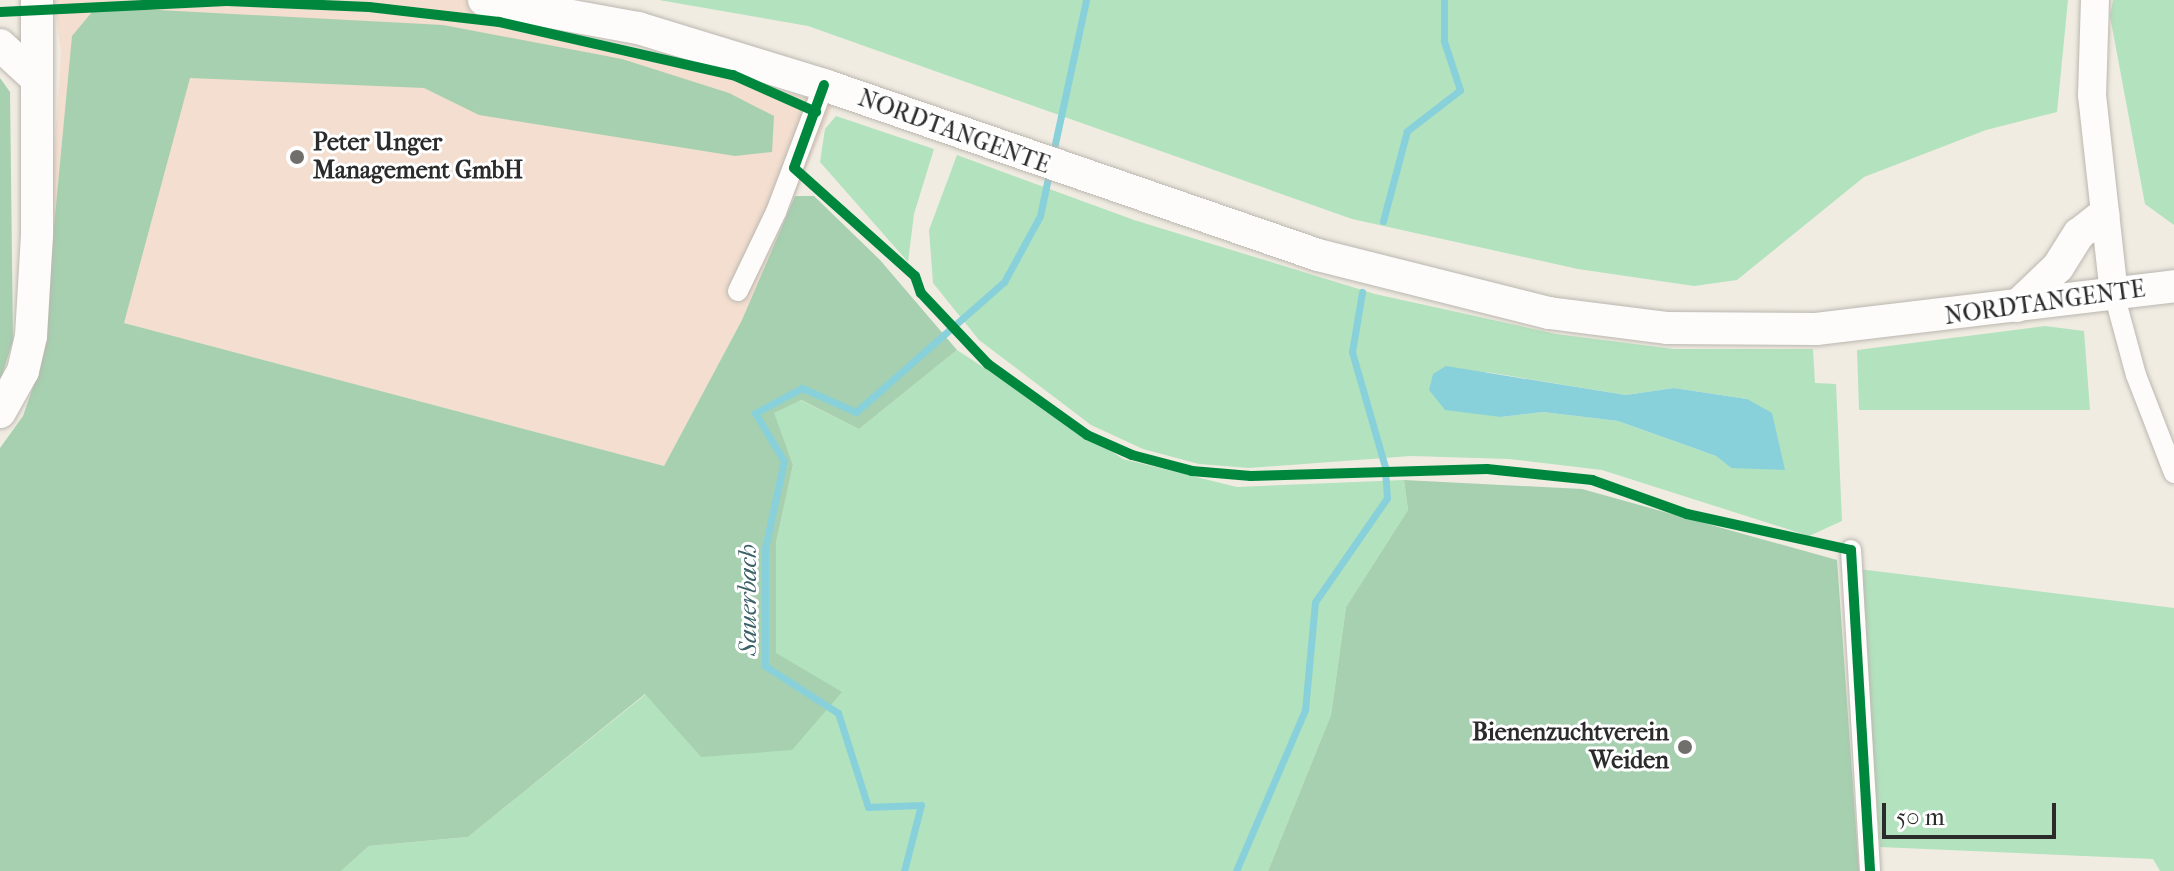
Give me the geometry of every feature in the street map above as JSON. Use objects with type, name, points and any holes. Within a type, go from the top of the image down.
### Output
[{"type":"main road","points":[[0,412],[23,371],[31,336],[37,0]]},
{"type":"main road","name":"NORDTANGENTE","points":[[484,0],[638,28],[824,85],[996,148],[1331,259],[1549,313],[1683,328],[1803,329],[1917,320],[2174,286]]},
{"type":"main road","points":[[0,45],[37,79]]},
{"type":"main road","points":[[2017,306],[2058,267],[2079,234],[2103,215]]},
{"type":"street","points":[[2095,0],[2092,95],[2114,294],[2136,375],[2174,473]]},
{"type":"street","points":[[738,291],[776,212],[824,85]]},
{"type":"street","points":[[1851,550],[1870,871]]},
{"type":"shaded area","points":[[54,0],[485,0],[482,22],[594,42],[833,105],[742,320],[664,466],[44,302],[61,53]]},
{"type":"green space","points":[[659,0],[2068,0],[2057,112],[1986,130],[1864,177],[1737,280],[1694,286],[1578,269],[1352,219],[808,26]]},
{"type":"green space","points":[[2113,0],[2174,0],[2174,225],[2145,204],[2110,16]]},
{"type":"green space","points":[[121,8],[443,25],[622,59],[729,93],[774,116],[772,152],[735,156],[479,115],[424,88],[190,78],[124,323],[664,466],[742,320],[795,196],[814,196],[880,260],[957,350],[859,429],[801,400],[774,413],[793,465],[776,543],[776,653],[842,692],[792,750],[701,757],[645,694],[468,837],[369,846],[341,871],[0,871],[0,448],[23,416],[41,364],[72,36],[92,12]]},
{"type":"green space","points":[[0,78],[10,92],[13,340],[0,382]]},
{"type":"green space","points":[[836,116],[934,149],[914,214],[908,262],[820,162],[825,129]]},
{"type":"green space","points":[[957,155],[1134,220],[1375,294],[1556,334],[1674,349],[1813,349],[1815,383],[1836,384],[1842,521],[1809,536],[1602,470],[1509,459],[1411,456],[1249,468],[1199,464],[1143,449],[1091,425],[979,340],[933,283],[929,230]],"holes":[[[1486,372],[1626,395],[1674,388],[1747,399],[1750,467],[1731,468],[1716,456],[1618,421],[1543,412],[1501,417]]]},
{"type":"green space","points":[[2045,326],[2084,331],[2090,410],[1859,410],[1857,350]]},
{"type":"green space","points":[[957,350],[1123,459],[1237,487],[1404,480],[1408,510],[1346,607],[1331,715],[1268,871],[341,871],[369,846],[468,837],[646,694],[701,757],[776,653],[776,543],[793,465],[773,413],[800,400],[859,429]]},
{"type":"green space","points":[[1404,480],[1582,489],[1837,560],[1859,871],[1268,871],[1331,715],[1346,607],[1408,510]]},
{"type":"green space","points":[[1859,569],[2174,608],[2174,871],[2160,871],[2153,859],[1880,847]]},
{"type":"water","points":[[1446,366],[1626,395],[1674,388],[1747,399],[1772,413],[1785,470],[1731,468],[1716,456],[1618,421],[1543,412],[1501,417],[1445,410],[1429,390],[1433,374]]},
{"type":"waterway","name":"Sauerbach","points":[[1053,153],[1086,0]]},
{"type":"waterway","name":"Sauerbach","points":[[1383,221],[1407,131],[1460,90],[1444,41],[1444,0]]},
{"type":"waterway","name":"Sauerbach","points":[[904,871],[921,805],[868,807],[838,713],[765,666],[765,548],[784,461],[755,413],[802,388],[856,412],[1004,282],[1040,216],[1049,173]]},
{"type":"waterway","name":"Sauerbach","points":[[1236,871],[1305,710],[1315,602],[1387,498],[1385,467],[1352,352],[1362,292]]},
{"type":"cycle path","points":[[0,12],[227,1],[369,7],[499,22],[733,75],[816,112]]},
{"type":"cycle path","points":[[824,85],[794,168],[915,276],[921,293],[988,364],[1087,435],[1132,455],[1192,471],[1251,476],[1487,469],[1592,480],[1687,514],[1851,550],[1870,871]]},
{"type":"place","name":"Peter Unger Management GmbH","points":[[297,157]]},
{"type":"place","name":"Bienenzuchtverein Weiden","points":[[1685,747]]}]
